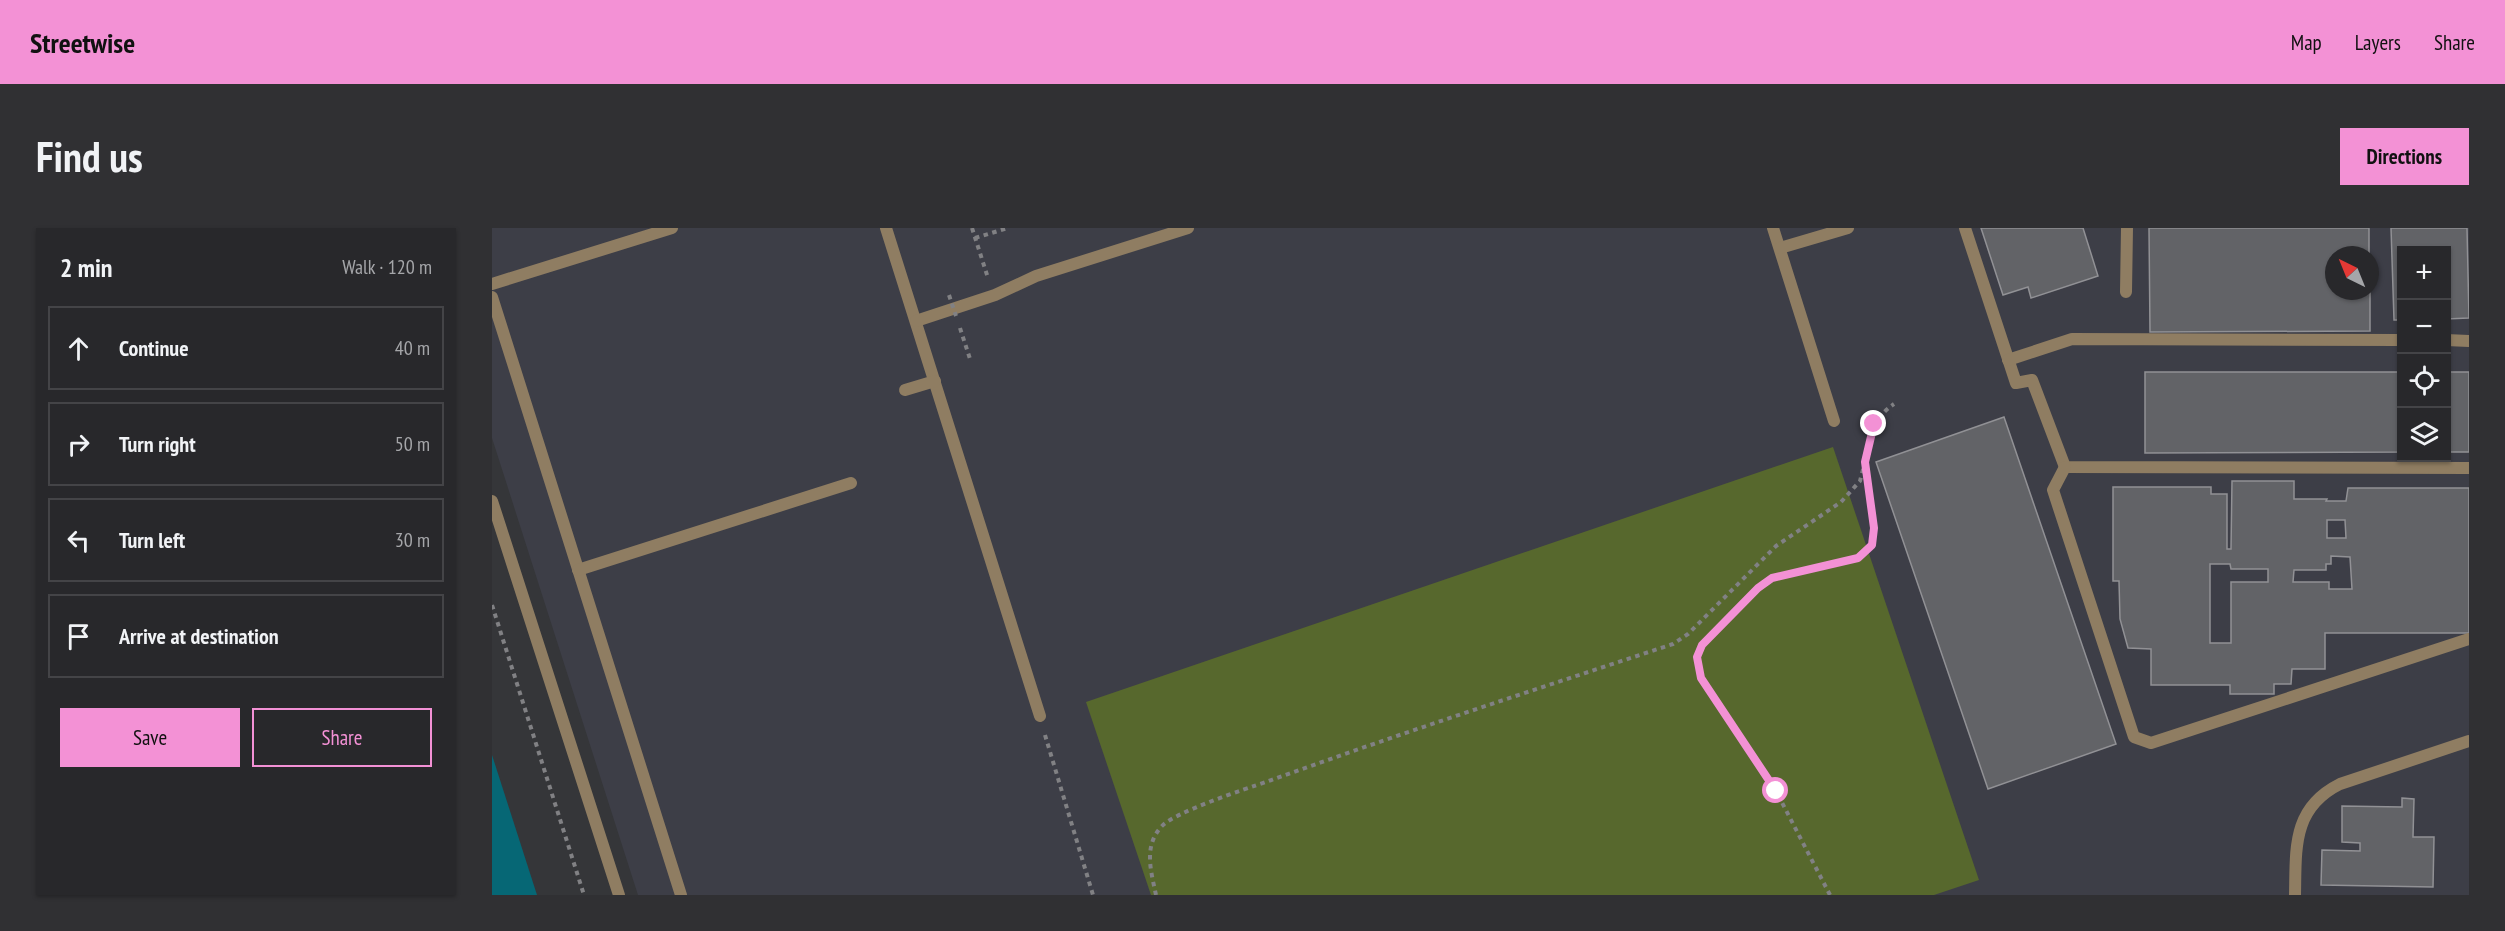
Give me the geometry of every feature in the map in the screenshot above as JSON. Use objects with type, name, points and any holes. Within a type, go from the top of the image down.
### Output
[{"type":"street","points":[[492,284],[672,228]]},
{"type":"street","points":[[886,228],[1040,716]]},
{"type":"street","points":[[916,321],[995,295],[1036,276],[1188,228]]},
{"type":"street","points":[[1773,228],[1834,421]]},
{"type":"street","points":[[1780,248],[1848,228]]},
{"type":"street","points":[[1965,228],[2016,383],[2032,380],[2065,467],[2053,490],[2134,737],[2151,743],[2469,639]]},
{"type":"street","points":[[2126,292],[2127,228]]},
{"type":"street","points":[[492,297],[681,895]]},
{"type":"street","points":[[2008,360],[2072,339],[2397,340]]},
{"type":"street","points":[[2451,340],[2469,340]]},
{"type":"street","points":[[905,390],[935,381]]},
{"type":"street","points":[[2065,467],[2469,468]]},
{"type":"street","points":[[578,570],[851,483]]},
{"type":"street","points":[[492,501],[619,895]]},
{"type":"street","points":[[2295,895],[2300,824],[2310,807],[2323,792],[2340,784],[2469,741]]},
{"type":"path","points":[[972,228],[989,282]]},
{"type":"path","points":[[975,238],[1008,228]]},
{"type":"path","points":[[949,295],[971,362]]},
{"type":"path","points":[[1156,895],[1149,850],[1160,828],[1168,820],[1390,737],[1673,644],[1688,634],[1776,546],[1841,502],[1860,481],[1874,424],[1882,412],[1894,404]]},
{"type":"path","points":[[1830,895],[1776,791],[1701,678],[1697,657],[1702,645],[1758,588],[1772,578],[1858,558],[1872,545],[1874,528],[1865,462]]},
{"type":"path","points":[[492,605],[584,895]]},
{"type":"path","points":[[1040,716],[1093,895]]},
{"type":"shaded area","points":[[492,228],[2469,228],[2469,895],[638,895],[492,438]]},
{"type":"green space","points":[[1833,447],[1979,880],[1934,895],[1151,895],[1086,702]]},
{"type":"water","points":[[492,755],[537,895],[492,895]]},
{"type":"building","points":[[1981,228],[2083,228],[2098,276],[2031,298],[2028,287],[2003,295]]},
{"type":"building","points":[[2149,228],[2369,228],[2369,246],[2325,246],[2325,300],[2370,300],[2370,331],[2150,332]]},
{"type":"building","points":[[2391,228],[2467,228],[2469,318],[2451,319],[2451,246],[2397,246],[2397,320],[2394,320]]},
{"type":"building","points":[[2145,372],[2397,372],[2397,452],[2145,453]]},
{"type":"building","points":[[2451,372],[2469,372],[2469,452],[2451,452]]},
{"type":"building","points":[[2004,417],[2116,744],[1988,789],[1876,462]]},
{"type":"building","points":[[2232,481],[2294,481],[2294,499],[2327,499],[2326,501],[2346,501],[2348,488],[2469,488],[2469,633],[2325,633],[2325,669],[2292,669],[2291,684],[2274,684],[2274,694],[2230,694],[2230,685],[2151,685],[2151,649],[2128,648],[2120,619],[2119,581],[2113,581],[2113,487],[2211,487],[2211,494],[2227,494],[2227,549],[2231,549]],"holes":[[[2327,520],[2345,520],[2346,538],[2327,538]],[[2331,556],[2350,557],[2352,589],[2329,589],[2329,582],[2293,582],[2294,570],[2326,570],[2326,564],[2331,564]],[[2210,564],[2230,564],[2231,569],[2268,569],[2268,582],[2231,582],[2231,643],[2210,643]]]},
{"type":"building","points":[[2402,798],[2414,799],[2413,837],[2434,837],[2433,887],[2321,885],[2322,850],[2360,851],[2360,843],[2342,842],[2342,806],[2402,807]]},
{"type":"route","points":[[1776,791],[1701,678],[1697,657],[1702,645],[1758,588],[1772,578],[1858,558],[1872,545],[1874,528],[1865,462],[1874,424]]}]
